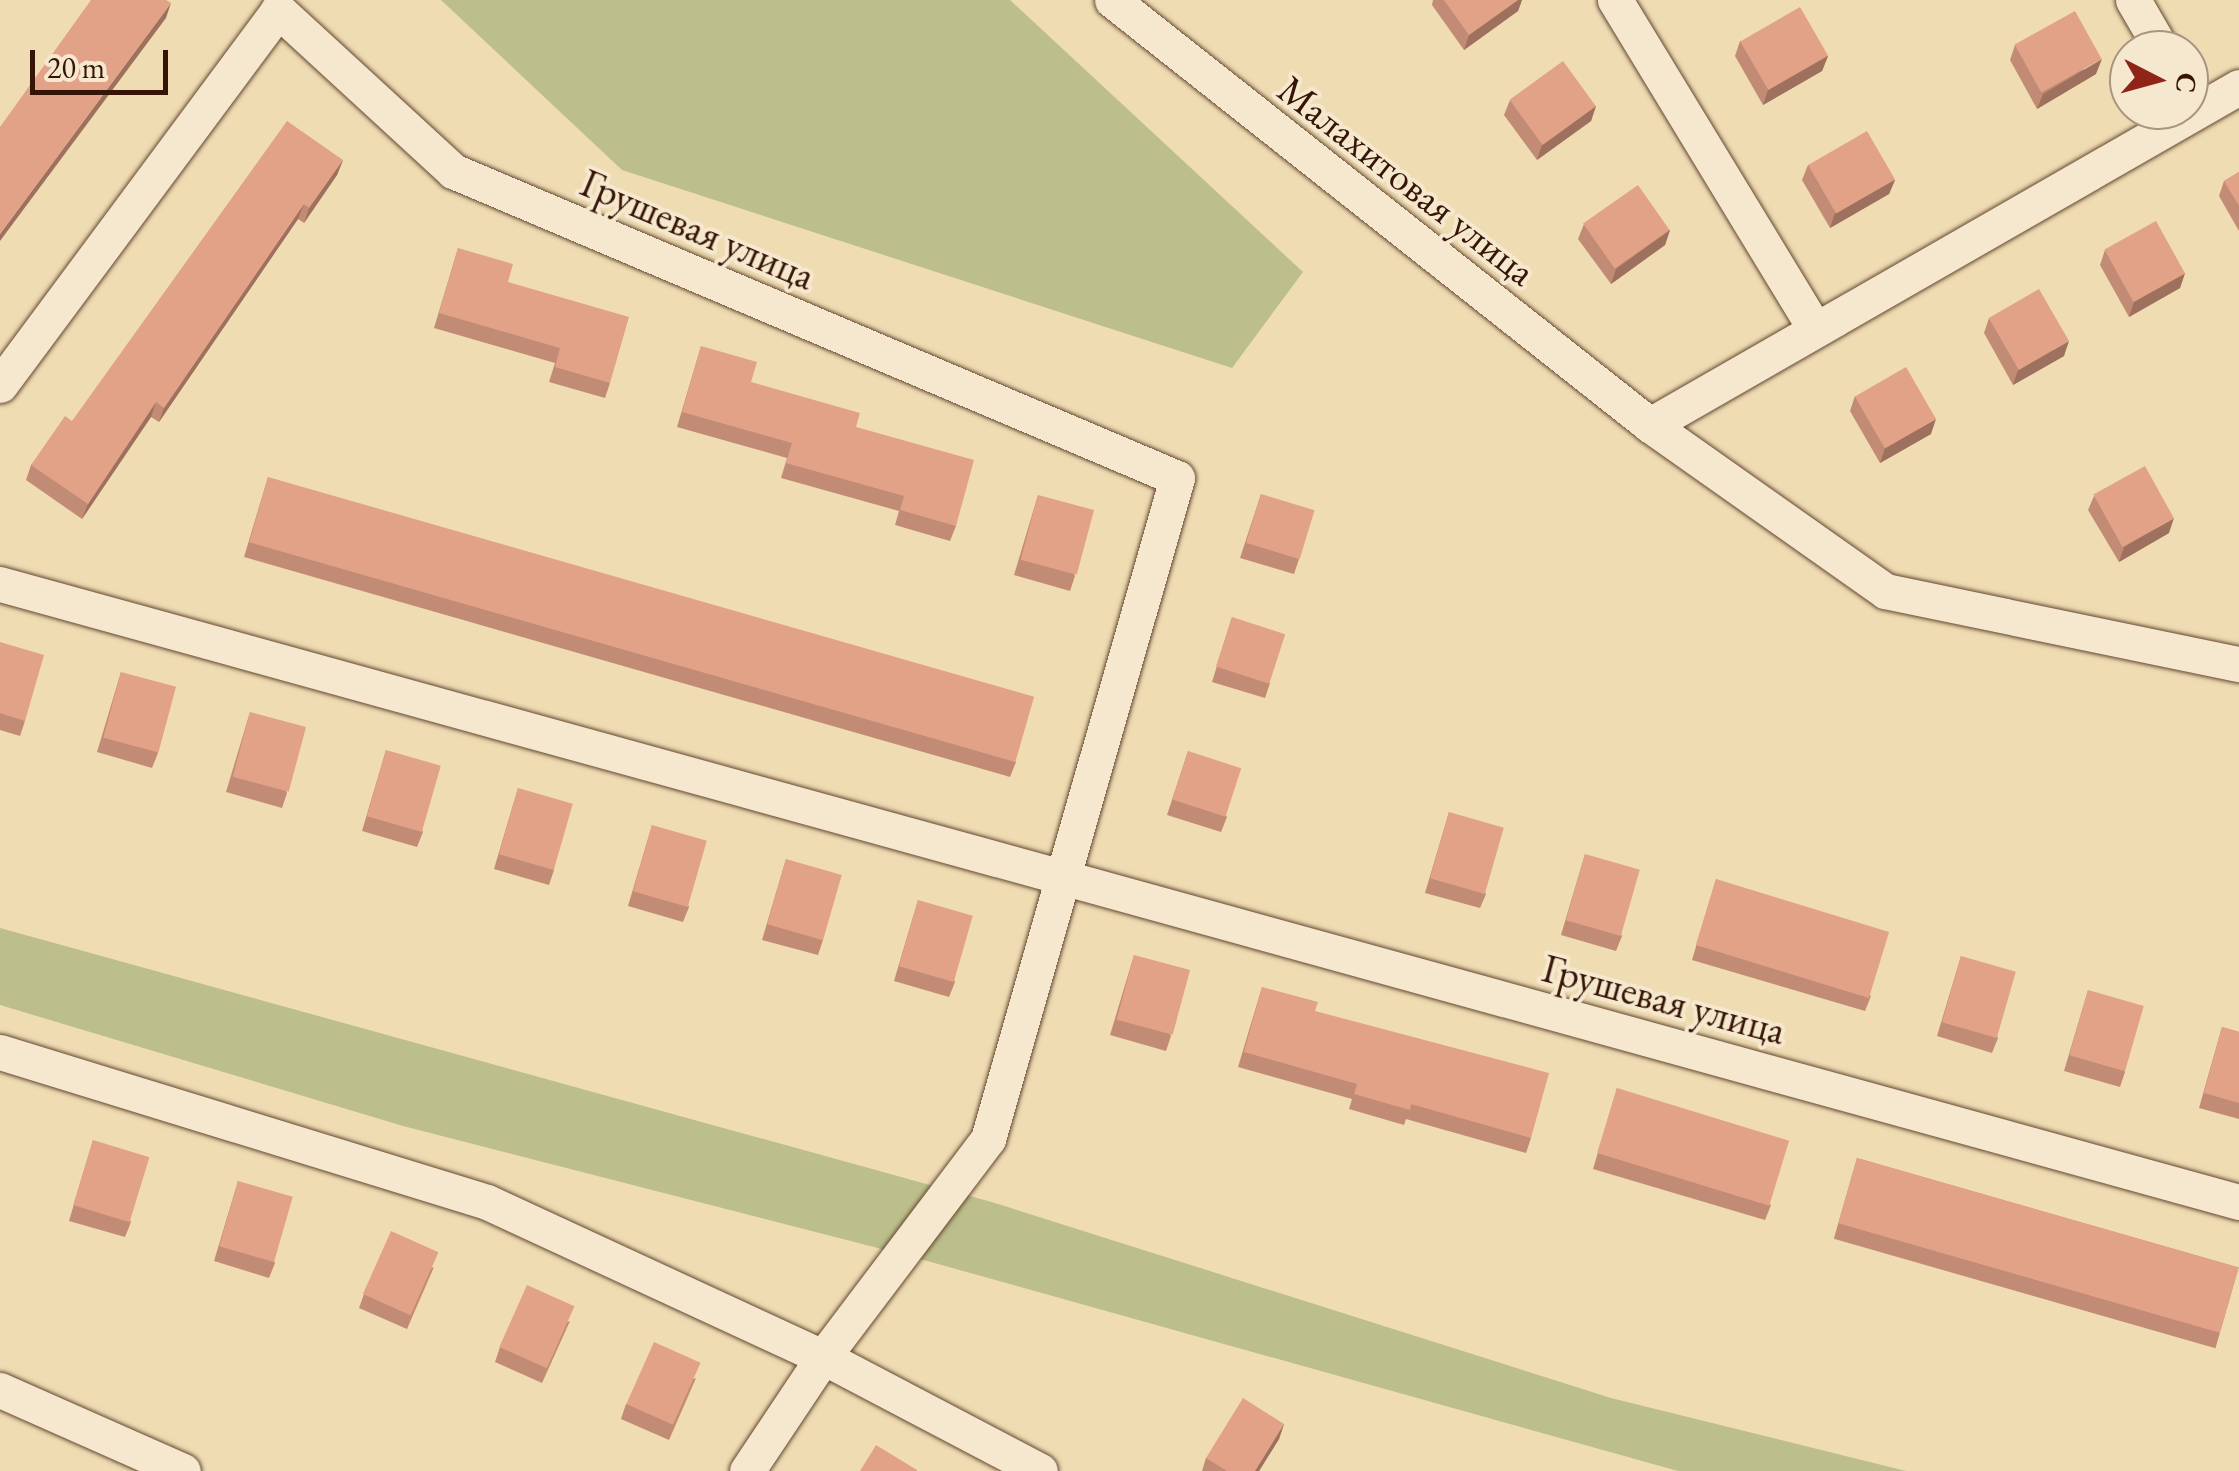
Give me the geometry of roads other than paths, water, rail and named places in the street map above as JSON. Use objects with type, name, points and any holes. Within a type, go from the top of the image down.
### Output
[{"type":"street","name":"Малахитовая улица","points":[[1112,0],[1650,425],[1885,590],[2239,664]]},
{"type":"street","points":[[1615,0],[1815,330]]},
{"type":"street","points":[[2133,0],[2150,30]]},
{"type":"street","name":"Грушевая улица","points":[[0,386],[272,5],[453,171],[1178,478],[1067,878]]},
{"type":"street","points":[[2209,97],[2239,87]]},
{"type":"street","points":[[1650,425],[2148,130]]},
{"type":"street","name":"Грушевая улица","points":[[0,584],[2239,1202]]},
{"type":"street","points":[[747,1471],[823,1357],[988,1139],[1067,878]]},
{"type":"street","points":[[0,1052],[487,1202],[823,1357],[1040,1471]]},
{"type":"street","points":[[0,1390],[183,1471]]}]
